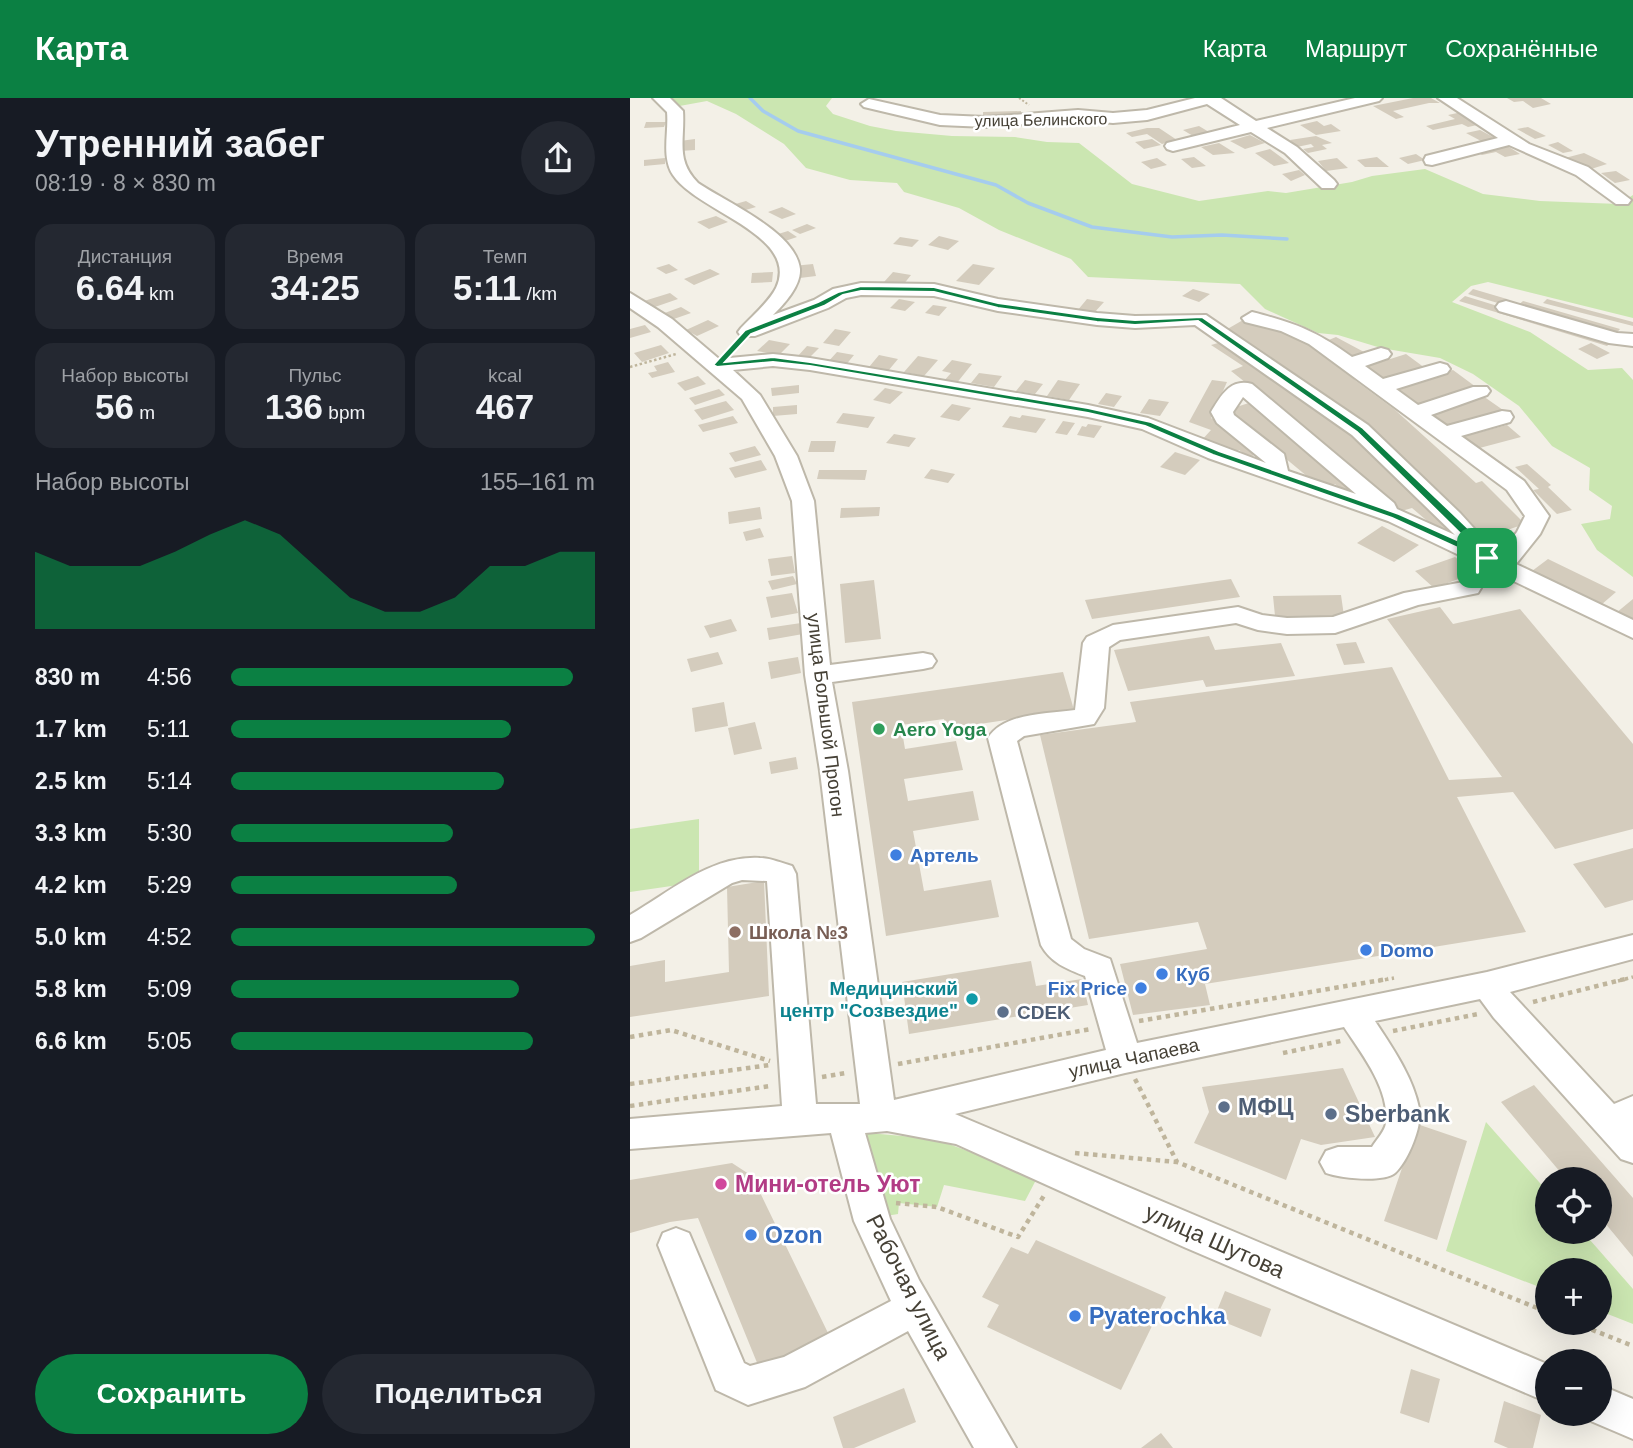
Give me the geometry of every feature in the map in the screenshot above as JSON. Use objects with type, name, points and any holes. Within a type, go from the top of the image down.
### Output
[{"type":"street","points":[[661,98],[675,111],[674,162],[681,175],[694,187],[774,239],[788,254],[792,272],[786,288],[717,365]]},
{"type":"street","points":[[1173,146],[1258,128],[1374,98]]},
{"type":"street","points":[[1446,98],[1523,147],[1582,171],[1622,200]]},
{"type":"street","points":[[1211,99],[1292,150],[1328,184]]},
{"type":"street","name":"улица Белинского","points":[[869,104],[940,120],[986,122],[1066,116],[1113,118],[1147,115],[1211,99]]},
{"type":"street","points":[[1432,160],[1514,139]]},
{"type":"street","points":[[748,332],[821,304],[840,293],[861,289],[934,290],[998,305],[1135,323],[1199,319],[1360,430],[1495,562]]},
{"type":"street","name":"улица Большой Прогон","points":[[630,299],[717,365],[750,395],[786,456],[803,501],[818,675],[834,771],[861,1118]]},
{"type":"street","points":[[1506,306],[1616,339],[1633,340]]},
{"type":"street","points":[[1252,318],[1288,327],[1316,340],[1444,435],[1512,480],[1529,498],[1537,516],[1528,534],[1495,562]]},
{"type":"street","points":[[1351,365],[1381,355]]},
{"type":"street","points":[[717,365],[773,360],[810,364],[1088,411],[1148,424],[1276,475],[1396,516],[1633,630]]},
{"type":"street","points":[[1380,387],[1440,369]]},
{"type":"street","points":[[1276,475],[1276,458],[1225,418],[1222,412],[1232,394],[1245,388],[1396,516]]},
{"type":"street","points":[[1415,413],[1480,391]]},
{"type":"street","points":[[1444,435],[1502,417]]},
{"type":"street","points":[[1125,1059],[1099,968],[1073,958],[1057,945],[1002,738],[1017,728],[1084,718],[1091,708],[1096,643],[1113,633],[1238,615],[1258,622],[1287,626],[1335,625],[1413,598],[1469,588]]},
{"type":"street","points":[[818,675],[923,661]]},
{"type":"street","points":[[630,930],[705,883],[737,870],[764,866],[780,874],[785,899],[800,1119]]},
{"type":"street","name":"улица Чапаева","points":[[630,1135],[800,1119],[861,1118],[1125,1059],[1488,985],[1633,947]]},
{"type":"street","points":[[1488,985],[1505,1009],[1621,1116],[1633,1148]]},
{"type":"street","points":[[1338,1162],[1382,1162],[1403,1125],[1401,1104],[1385,1065],[1353,1014]]},
{"type":"street","name":"Рабочая улица","points":[[861,1118],[866,1200],[872,1221],[916,1307],[996,1448]]},
{"type":"street","name":"улица Шутова","points":[[861,1118],[931,1123],[962,1131],[1197,1235],[1535,1378]]},
{"type":"street","points":[[676,1245],[730,1376],[748,1386],[791,1374],[916,1307]]},
{"type":"street","points":[[1612,1410],[1633,1419]]},
{"type":"path","points":[[630,367],[695,348]]},
{"type":"path","points":[[630,1037],[671,1030],[780,1064],[630,1084]]},
{"type":"path","points":[[1125,1059],[1177,1162],[1535,1306]]},
{"type":"path","points":[[866,1200],[936,1207]]},
{"type":"path","points":[[1605,1335],[1633,1346]]},
{"type":"green space","points":[[663,98],[832,98],[826,106],[833,114],[896,131],[1079,143],[1132,184],[1199,201],[1268,191],[1286,193],[1372,176],[1425,169],[1483,194],[1540,201],[1619,204],[1633,195],[1633,318],[1488,282],[1471,286],[1452,302],[1530,332],[1588,370],[1622,368],[1633,380],[1633,577],[1597,550],[1581,524],[1610,519],[1612,506],[1589,490],[1590,468],[1552,446],[1519,406],[1473,374],[1440,358],[1318,333],[1265,309],[1240,284],[1088,277],[1071,259],[999,230],[959,208],[904,192],[897,183],[850,180],[806,168],[784,144],[736,114],[707,101],[674,107]]},
{"type":"green space","points":[[699,819],[699,882],[630,892],[630,829]]},
{"type":"green space","points":[[1486,1122],[1535,1177],[1535,1244],[1594,1244],[1606,1258],[1535,1258],[1535,1285],[1446,1251]]},
{"type":"green space","points":[[858,1132],[935,1139],[1006,1165],[1036,1180],[1025,1201],[944,1185],[937,1207],[899,1203],[898,1214],[880,1217]]},
{"type":"green space","points":[[1612,1265],[1633,1289],[1633,1324],[1612,1316]]},
{"type":"building","points":[[1413,98],[1431,98],[1440,103],[1393,111],[1404,117],[1396,119],[1373,106]]},
{"type":"building","points":[[1507,98],[1541,98],[1551,104],[1533,108],[1523,101],[1514,102]]},
{"type":"building","points":[[1021,111],[1021,115],[983,116],[983,112]]},
{"type":"building","points":[[1462,112],[1482,124],[1468,127],[1462,124],[1433,130],[1426,126],[1455,119],[1448,115]]},
{"type":"building","points":[[1317,121],[1324,126],[1331,124],[1341,131],[1316,135],[1300,125]]},
{"type":"building","points":[[646,122],[666,122],[664,127],[644,128]]},
{"type":"building","points":[[1199,126],[1209,132],[1193,136],[1183,130]]},
{"type":"building","points":[[1528,127],[1546,136],[1535,139],[1517,129]]},
{"type":"building","points":[[1159,128],[1177,140],[1162,144],[1147,134],[1132,137],[1126,133]]},
{"type":"building","points":[[1480,130],[1495,138],[1481,141],[1466,133]]},
{"type":"building","points":[[1250,135],[1265,143],[1245,149],[1230,141]]},
{"type":"building","points":[[1316,136],[1332,143],[1322,145],[1327,149],[1308,153],[1303,149],[1314,147],[1311,144],[1297,147],[1290,140]]},
{"type":"building","points":[[695,139],[695,150],[680,151],[680,141]]},
{"type":"building","points":[[1152,139],[1161,145],[1144,149],[1135,142]]},
{"type":"building","points":[[1508,142],[1514,146],[1509,147],[1520,154],[1505,157],[1496,152],[1482,155],[1473,150]]},
{"type":"building","points":[[1558,142],[1573,151],[1563,153],[1548,145]]},
{"type":"building","points":[[1219,143],[1235,153],[1213,155],[1201,147]]},
{"type":"building","points":[[1270,149],[1289,163],[1274,166],[1255,153]]},
{"type":"building","points":[[1584,153],[1607,164],[1591,169],[1565,158]]},
{"type":"building","points":[[1416,154],[1425,160],[1408,164],[1399,158]]},
{"type":"building","points":[[1194,157],[1206,166],[1192,168],[1181,159]]},
{"type":"building","points":[[1377,157],[1389,167],[1365,167],[1357,160]]},
{"type":"building","points":[[665,158],[665,164],[644,166],[644,160]]},
{"type":"building","points":[[1157,158],[1167,165],[1151,169],[1141,162]]},
{"type":"building","points":[[1337,158],[1348,168],[1326,171],[1318,161]]},
{"type":"building","points":[[1299,170],[1305,175],[1291,181],[1282,174]]},
{"type":"building","points":[[1616,171],[1630,180],[1615,183],[1601,173]]},
{"type":"building","points":[[746,201],[756,207],[742,211],[732,205]]},
{"type":"building","points":[[782,207],[796,214],[782,219],[768,212]]},
{"type":"building","points":[[716,216],[728,222],[709,229],[697,222]]},
{"type":"building","points":[[807,224],[816,228],[800,234],[792,230]]},
{"type":"building","points":[[788,231],[797,237],[785,241],[775,235]]},
{"type":"building","points":[[939,236],[959,241],[948,250],[928,245]]},
{"type":"building","points":[[900,237],[919,240],[912,247],[893,244]]},
{"type":"building","points":[[669,264],[678,270],[666,274],[656,268]]},
{"type":"building","points":[[813,264],[816,276],[800,278],[793,266]]},
{"type":"building","points":[[973,264],[995,268],[979,285],[956,281]]},
{"type":"building","points":[[710,269],[720,274],[694,285],[684,279]]},
{"type":"building","points":[[773,272],[772,282],[751,283],[752,273]]},
{"type":"building","points":[[893,272],[911,275],[903,285],[884,282]]},
{"type":"building","points":[[1193,289],[1210,294],[1199,302],[1182,296]]},
{"type":"building","points":[[1473,289],[1507,299],[1501,304],[1468,294]]},
{"type":"building","points":[[670,293],[678,299],[652,308],[644,301]]},
{"type":"building","points":[[1465,296],[1612,341],[1607,346],[1459,301]]},
{"type":"building","points":[[899,299],[915,302],[905,311],[890,308]]},
{"type":"building","points":[[1087,299],[1104,302],[1093,314],[1077,311]]},
{"type":"building","points":[[1547,299],[1633,322],[1633,326],[1543,303]]},
{"type":"building","points":[[1523,301],[1620,329],[1614,336],[1516,307]]},
{"type":"building","points":[[933,305],[947,307],[939,316],[925,313]]},
{"type":"building","points":[[681,307],[691,313],[671,320],[662,314]]},
{"type":"building","points":[[708,320],[719,326],[697,336],[686,330]]},
{"type":"building","points":[[1243,320],[1277,328],[1324,351],[1356,381],[1394,409],[1476,483],[1482,481],[1525,524],[1504,531],[1511,539],[1491,546],[1369,427],[1325,395],[1224,331]]},
{"type":"building","points":[[645,325],[651,332],[630,338],[630,329]]},
{"type":"building","points":[[835,329],[851,332],[839,346],[823,343]]},
{"type":"building","points":[[1336,337],[1364,352],[1352,357],[1324,342]]},
{"type":"building","points":[[769,340],[790,344],[779,355],[757,351]]},
{"type":"building","points":[[1225,341],[1350,433],[1456,528],[1447,531],[1432,525],[1412,508],[1398,512],[1322,443],[1231,371],[1243,366],[1211,345]]},
{"type":"building","points":[[1591,343],[1610,353],[1597,359],[1578,349]]},
{"type":"building","points":[[661,345],[669,353],[642,362],[634,353]]},
{"type":"building","points":[[807,346],[819,348],[808,359],[797,357]]},
{"type":"building","points":[[837,352],[854,355],[845,366],[827,363]]},
{"type":"building","points":[[1406,354],[1425,368],[1381,381],[1362,368]]},
{"type":"building","points":[[879,355],[898,359],[888,371],[869,367]]},
{"type":"building","points":[[918,356],[938,360],[924,376],[904,372]]},
{"type":"building","points":[[952,360],[972,364],[956,384],[943,382],[951,373],[942,371]]},
{"type":"building","points":[[668,362],[675,372],[652,378],[648,373],[657,371],[654,366]]},
{"type":"building","points":[[1453,370],[1476,387],[1416,407],[1393,390]]},
{"type":"building","points":[[979,373],[1002,376],[994,387],[971,383]]},
{"type":"building","points":[[698,376],[706,384],[685,391],[677,383]]},
{"type":"building","points":[[1025,380],[1043,384],[1035,394],[1016,391]]},
{"type":"building","points":[[1058,380],[1080,384],[1069,400],[1047,396]]},
{"type":"building","points":[[1212,380],[1227,382],[1211,418],[1250,441],[1261,453],[1249,457],[1239,450],[1235,454],[1201,441],[1211,430],[1189,422]]},
{"type":"building","points":[[799,385],[799,393],[772,396],[771,388]]},
{"type":"building","points":[[885,388],[903,392],[890,404],[873,400]]},
{"type":"building","points":[[719,389],[725,395],[695,405],[689,398]]},
{"type":"building","points":[[1106,393],[1122,396],[1114,407],[1098,404]]},
{"type":"building","points":[[1483,396],[1503,410],[1448,429],[1428,415]]},
{"type":"building","points":[[1149,399],[1169,402],[1160,416],[1140,413]]},
{"type":"building","points":[[726,401],[734,410],[702,420],[694,410]]},
{"type":"building","points":[[1255,401],[1370,496],[1348,495],[1335,484],[1327,487],[1314,482],[1227,410]]},
{"type":"building","points":[[952,404],[971,408],[959,421],[940,417]]},
{"type":"building","points":[[797,405],[797,414],[773,416],[773,407]]},
{"type":"building","points":[[843,413],[875,417],[868,428],[836,423]]},
{"type":"building","points":[[1022,415],[1046,419],[1036,433],[1002,427],[1010,416],[1020,418]]},
{"type":"building","points":[[733,416],[738,423],[703,432],[698,425]]},
{"type":"building","points":[[1063,421],[1075,423],[1067,435],[1055,433]]},
{"type":"building","points":[[1088,424],[1102,426],[1094,438],[1077,435],[1082,426],[1086,427]]},
{"type":"building","points":[[1507,425],[1521,437],[1472,450],[1458,438]]},
{"type":"building","points":[[894,434],[916,438],[909,447],[886,443]]},
{"type":"building","points":[[811,441],[836,441],[834,452],[808,452]]},
{"type":"building","points":[[755,446],[761,455],[735,462],[729,453]]},
{"type":"building","points":[[1175,452],[1200,460],[1185,475],[1160,467]]},
{"type":"building","points":[[761,460],[767,470],[735,478],[729,468]]},
{"type":"building","points":[[1527,464],[1551,485],[1548,487],[1572,510],[1557,514],[1533,490],[1539,489],[1515,467]]},
{"type":"building","points":[[931,469],[955,474],[948,483],[924,478]]},
{"type":"building","points":[[819,470],[867,470],[865,480],[817,479]]},
{"type":"building","points":[[760,507],[762,519],[729,524],[728,512]]},
{"type":"building","points":[[880,507],[879,516],[840,518],[841,508]]},
{"type":"building","points":[[1382,526],[1419,545],[1394,562],[1357,543]]},
{"type":"building","points":[[760,528],[764,537],[746,541],[743,532]]},
{"type":"building","points":[[792,556],[795,573],[771,576],[768,559]]},
{"type":"building","points":[[1455,557],[1475,573],[1434,588],[1415,571]]},
{"type":"building","points":[[1548,559],[1616,592],[1601,605],[1532,571]]},
{"type":"building","points":[[793,576],[797,584],[772,590],[768,581]]},
{"type":"building","points":[[1231,579],[1240,597],[1092,619],[1085,600]]},
{"type":"building","points":[[874,580],[881,639],[845,643],[840,584]]},
{"type":"building","points":[[792,593],[798,613],[771,618],[766,597]]},
{"type":"building","points":[[1341,595],[1344,616],[1275,616],[1273,596]]},
{"type":"building","points":[[1633,599],[1633,622],[1616,613]]},
{"type":"building","points":[[1440,607],[1453,624],[1520,609],[1633,744],[1633,829],[1555,849],[1513,792],[1457,797],[1526,932],[1205,984],[1210,1005],[1133,1015],[1120,964],[1207,949],[1198,922],[1089,939],[1040,735],[1136,722],[1130,702],[1392,667],[1449,780],[1502,777],[1387,619]]},
{"type":"building","points":[[731,619],[737,631],[710,638],[704,626]]},
{"type":"building","points":[[801,623],[803,634],[769,640],[767,628]]},
{"type":"building","points":[[1209,636],[1215,650],[1281,643],[1295,676],[1206,687],[1203,680],[1128,691],[1114,650]]},
{"type":"building","points":[[1356,642],[1365,663],[1344,665],[1336,644]]},
{"type":"building","points":[[718,652],[723,664],[691,672],[687,659]]},
{"type":"building","points":[[798,657],[801,673],[771,679],[768,662]]},
{"type":"building","name":"Артель","points":[[1063,672],[1074,710],[946,729],[944,719],[901,725],[905,749],[956,741],[963,770],[904,779],[908,801],[973,791],[979,820],[913,831],[924,891],[991,880],[999,917],[886,936],[852,702]]},
{"type":"building","points":[[724,702],[728,726],[695,732],[692,708]]},
{"type":"building","points":[[755,722],[762,749],[734,755],[728,728]]},
{"type":"building","points":[[796,757],[798,769],[771,774],[769,762]]},
{"type":"building","points":[[1633,848],[1633,900],[1605,908],[1573,864]]},
{"type":"building","points":[[764,881],[769,996],[630,1017],[630,966],[665,960],[665,982],[729,972],[727,887]]},
{"type":"building","name":"Медицинский центр \"Созвездие\"","points":[[1031,961],[1036,986],[1082,979],[1088,1005],[909,1034],[902,982]]},
{"type":"building","points":[[1343,1068],[1375,1137],[1321,1145],[1301,1139],[1286,1180],[1194,1143],[1209,1112],[1202,1087]]},
{"type":"building","points":[[1534,1085],[1606,1167],[1556,1167],[1501,1102]]},
{"type":"building","points":[[1417,1124],[1467,1141],[1437,1240],[1384,1221]]},
{"type":"building","points":[[732,1163],[752,1176],[829,1335],[760,1370],[698,1218],[670,1222],[630,1233],[630,1180]]},
{"type":"building","points":[[1612,1174],[1633,1198],[1633,1257],[1612,1232]]},
{"type":"building","name":"Pyaterochka","points":[[1036,1240],[1166,1297],[1121,1390],[987,1327],[999,1305],[982,1297],[1011,1247],[1028,1254]]},
{"type":"building","points":[[1225,1291],[1271,1309],[1261,1337],[1214,1318]]},
{"type":"building","points":[[1411,1369],[1440,1379],[1429,1423],[1400,1413]]},
{"type":"building","points":[[904,1388],[916,1422],[854,1448],[843,1448],[833,1417]]},
{"type":"building","points":[[1504,1401],[1535,1413],[1535,1426],[1538,1426],[1533,1448],[1508,1448],[1494,1442]]},
{"type":"building","points":[[1161,1433],[1173,1448],[1141,1448]]},
{"type":"waterway","points":[[750,98],[763,111],[798,131],[996,185],[1028,203],[1092,227],[1172,237],[1222,235],[1287,239]]},
{"type":"place","name":"Aero Yoga","points":[[879,729]]},
{"type":"place","name":"Артель","points":[[896,855]]},
{"type":"place","name":"Школа №3","points":[[735,932]]},
{"type":"place","name":"Domo","points":[[1366,950]]},
{"type":"place","name":"Куб","points":[[1162,974]]},
{"type":"place","name":"Fix Price","points":[[1141,988]]},
{"type":"place","name":"Медицинский центр \"Созвездие\"","points":[[972,999]]},
{"type":"place","name":"CDEK","points":[[1003,1012]]},
{"type":"place","name":"МФЦ","points":[[1224,1107]]},
{"type":"place","name":"Sberbank","points":[[1331,1114]]},
{"type":"place","name":"Мини-отель Уют","points":[[721,1184]]},
{"type":"place","name":"Ozon","points":[[751,1235]]},
{"type":"place","name":"Pyaterochka","points":[[1075,1316]]},
{"type":"route","points":[[861,289],[934,290],[998,305],[1135,323],[1199,319],[1360,430],[1466,532],[1487,558],[1396,516],[1216,453],[1148,424],[1088,411],[810,364],[742,360],[717,365],[748,332],[821,304],[840,293],[861,289]]}]
